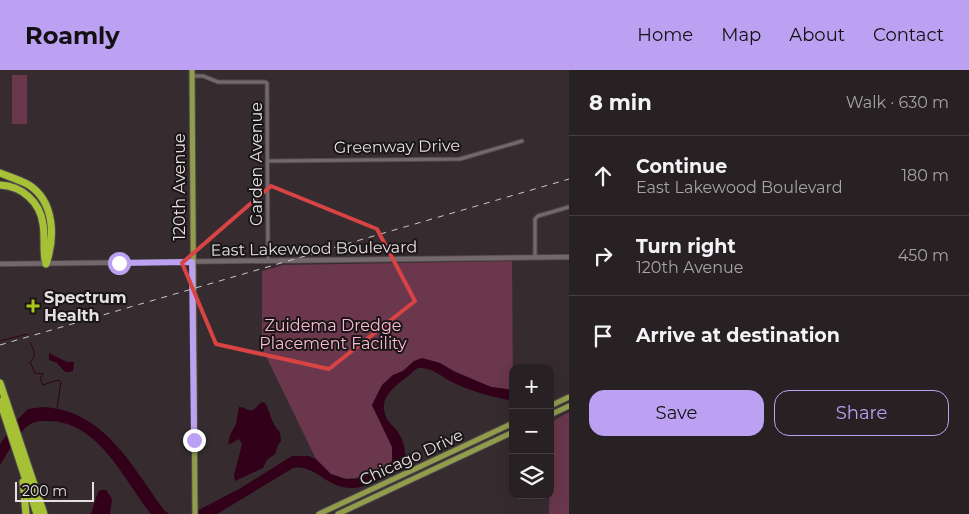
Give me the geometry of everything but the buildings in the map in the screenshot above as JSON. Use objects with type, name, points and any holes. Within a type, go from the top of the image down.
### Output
[{"type":"highway","points":[[0,173],[29,185],[38,192],[46,204],[51,226],[46,264]]},
{"type":"highway","points":[[0,185],[21,191],[37,206],[43,225],[44,258],[46,264]]},
{"type":"highway","points":[[0,383],[19,448],[44,514]]},
{"type":"highway","points":[[0,401],[10,420]]},
{"type":"highway","points":[[19,448],[26,514]]},
{"type":"highway","points":[[22,467],[38,514]]},
{"type":"main road","name":"120th Avenue","points":[[192,73],[195,511]]},
{"type":"main road","name":"East Lakewood Boulevard","points":[[0,264],[569,257]]},
{"type":"main road","points":[[554,404],[568,398]]},
{"type":"main road","points":[[554,413],[569,406]]},
{"type":"main road","name":"Chicago Drive","points":[[319,514],[509,425]]},
{"type":"main road","name":"Chicago Drive","points":[[338,514],[509,434]]},
{"type":"main road","points":[[447,455],[448,462]]},
{"type":"main road","points":[[324,514],[348,503],[348,500]]},
{"type":"street","name":"Garden Avenue","points":[[192,73],[218,82],[267,83],[269,160],[268,261]]},
{"type":"street","name":"Greenway Drive","points":[[269,160],[460,159],[522,141]]},
{"type":"street","points":[[535,257],[535,219],[538,216],[569,208]]},
{"type":"highlighted area","points":[[271,186],[377,229],[415,301],[329,369],[216,344],[182,263]]},
{"type":"green space","points":[[12,75],[27,75],[27,124],[12,124]]},
{"type":"green space","name":"Zuidema Dredge Placement Facility","points":[[512,261],[513,364],[509,364],[509,389],[491,387],[440,363],[422,359],[414,361],[382,385],[372,405],[392,446],[393,458],[391,463],[381,470],[358,478],[349,479],[334,476],[321,466],[315,457],[262,348],[262,271],[284,265]]},
{"type":"green space","points":[[569,412],[569,514],[549,514],[549,499],[554,499],[554,420]]},
{"type":"shaded area","points":[[49,353],[67,362],[74,362],[73,371],[65,372],[57,363],[49,360]]},
{"type":"shaded area","points":[[422,358],[440,363],[453,371],[491,387],[509,389],[509,400],[473,391],[457,385],[431,370],[418,368],[390,392],[385,401],[384,407],[387,419],[398,432],[404,448],[405,457],[399,469],[361,487],[345,488],[309,470],[293,468],[217,514],[191,514],[239,489],[292,456],[309,456],[316,459],[331,474],[346,479],[356,479],[387,466],[392,461],[392,447],[372,405],[382,385],[414,361]]},
{"type":"shaded area","points":[[262,402],[265,403],[274,425],[280,432],[281,442],[275,454],[267,460],[263,468],[235,481],[234,475],[242,444],[239,439],[228,444],[236,424],[239,407],[251,410]]},
{"type":"shaded area","points":[[43,407],[64,410],[83,418],[100,429],[128,459],[164,510],[169,514],[151,514],[108,454],[81,430],[65,423],[45,421],[31,424],[16,438],[0,465],[0,444],[18,419],[28,409]]},
{"type":"shaded area","points":[[106,490],[112,499],[110,514],[91,514],[98,492]]},
{"type":"waterway","points":[[0,341],[28,335]]},
{"type":"waterway","points":[[30,342],[34,355],[30,362],[35,373],[43,374],[40,378],[43,385],[58,380],[61,382],[57,408]]},
{"type":"railway","points":[[0,345],[569,179]]},
{"type":"place","name":"Spectrum Health","points":[[33,306]]},
{"type":"route","points":[[119,263],[192,262],[194,440]]}]
